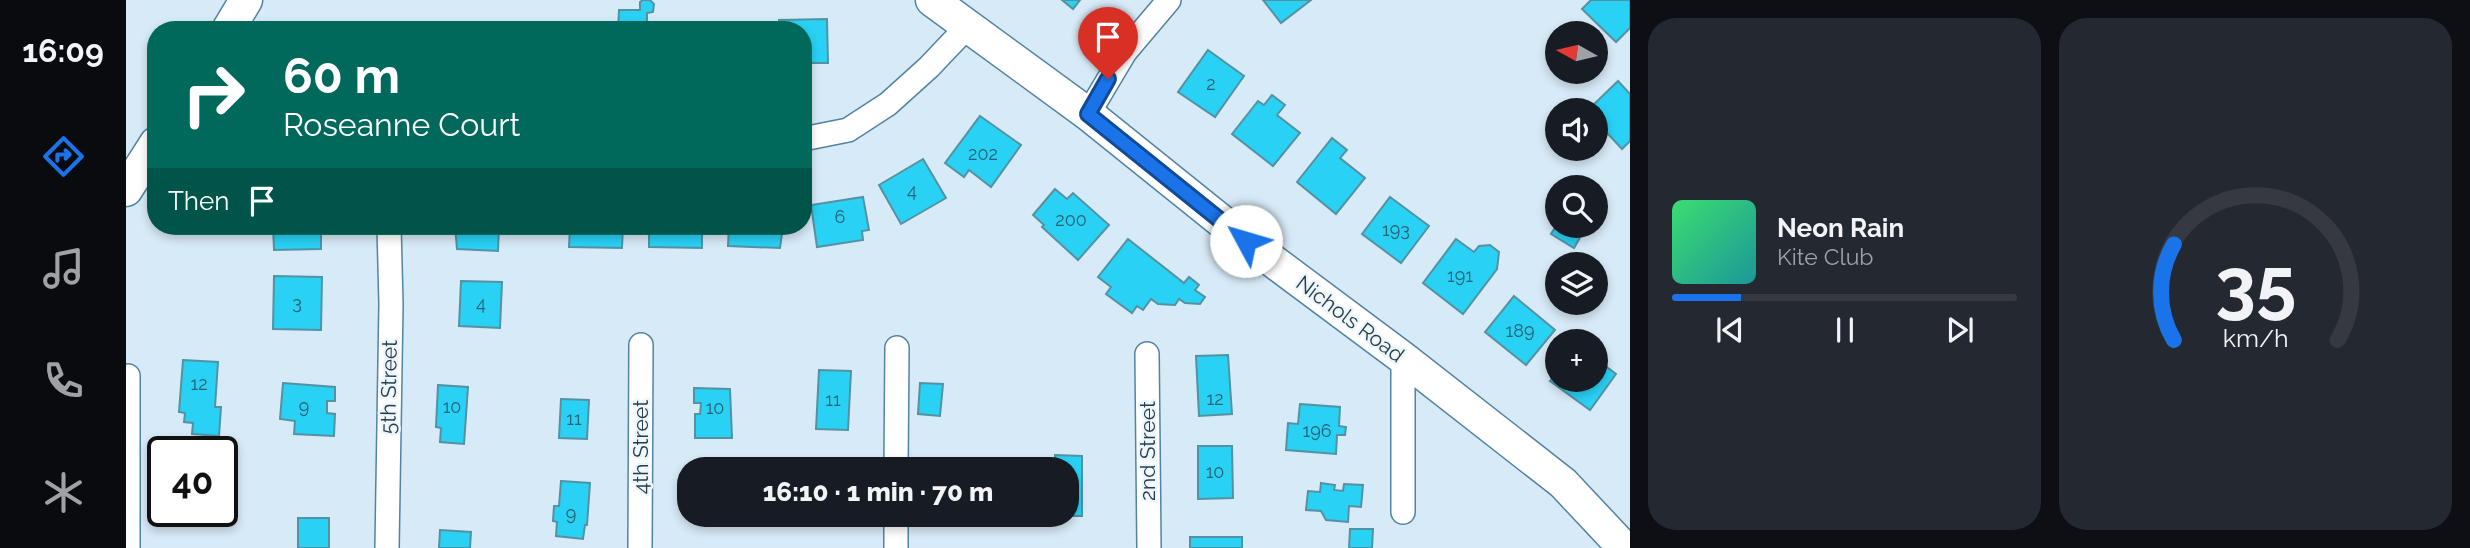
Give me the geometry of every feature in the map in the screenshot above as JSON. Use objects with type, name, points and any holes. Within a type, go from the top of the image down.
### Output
[{"type":"street","points":[[233,21],[246,0]]},
{"type":"street","name":"Nichols Road","points":[[932,0],[1088,114],[1246,241],[1403,358],[1563,483],[1624,548]]},
{"type":"street","points":[[1088,114],[1125,52],[1169,0]]},
{"type":"street","points":[[812,137],[848,130],[888,104],[929,67],[967,27]]},
{"type":"street","points":[[126,190],[147,157]]},
{"type":"street","name":"5th Street","points":[[387,548],[391,304],[389,235]]},
{"type":"street","name":"4th Street","points":[[640,548],[641,345]]},
{"type":"street","points":[[896,457],[897,348]]},
{"type":"street","name":"2nd Street","points":[[1147,354],[1149,548]]},
{"type":"street","points":[[1403,358],[1403,512]]},
{"type":"street","points":[[128,376],[128,548]]},
{"type":"street","points":[[896,527],[896,548]]},
{"type":"building","points":[[650,0],[654,4],[653,12],[647,13],[647,21],[618,21],[619,10],[640,10],[640,2]]},
{"type":"building","points":[[1062,0],[1080,0],[1073,9]]},
{"type":"building","points":[[1263,0],[1311,0],[1281,23]]},
{"type":"building","points":[[1591,0],[1630,0],[1630,28],[1616,42],[1608,34],[1608,21],[1594,21],[1582,9]]},
{"type":"building","points":[[827,19],[828,63],[812,63],[812,21],[779,20]]},
{"type":"building","points":[[1208,50],[1244,76],[1215,117],[1178,92]]},
{"type":"building","points":[[1618,81],[1630,94],[1630,141],[1622,149],[1608,134],[1608,98],[1600,98]]},
{"type":"building","points":[[1272,95],[1285,105],[1277,115],[1300,133],[1273,166],[1232,134],[1258,101],[1264,105]]},
{"type":"building","points":[[980,116],[1021,145],[991,187],[969,170],[964,177],[945,163]]},
{"type":"building","points":[[1332,138],[1347,150],[1340,158],[1365,178],[1336,214],[1297,182]]},
{"type":"building","points":[[923,159],[946,198],[901,224],[879,185]]},
{"type":"building","points":[[1055,189],[1067,199],[1073,193],[1109,225],[1078,260],[1042,227],[1044,225],[1033,215]]},
{"type":"building","points":[[863,197],[869,230],[862,231],[863,240],[817,247],[812,205]]},
{"type":"building","points":[[1390,197],[1429,226],[1401,263],[1362,234]]},
{"type":"building","points":[[273,235],[321,235],[321,249],[274,250]]},
{"type":"building","points":[[456,235],[499,235],[498,251],[457,249]]},
{"type":"building","points":[[570,235],[623,235],[622,248],[569,247]]},
{"type":"building","points":[[649,235],[702,235],[702,248],[649,247]]},
{"type":"building","points":[[729,235],[782,235],[780,248],[728,246]]},
{"type":"building","points":[[1558,238],[1580,238],[1574,248]]},
{"type":"building","points":[[1128,239],[1184,283],[1189,277],[1199,285],[1195,290],[1205,297],[1200,304],[1185,303],[1179,299],[1175,305],[1158,304],[1151,299],[1143,310],[1137,306],[1132,313],[1106,294],[1111,287],[1098,277]]},
{"type":"building","points":[[1456,239],[1474,252],[1479,246],[1490,245],[1499,252],[1497,269],[1463,314],[1423,283]]},
{"type":"building","points":[[274,276],[322,277],[321,330],[273,329]]},
{"type":"building","points":[[461,281],[502,282],[500,328],[459,326]]},
{"type":"building","points":[[1514,296],[1554,329],[1545,329],[1545,342],[1526,365],[1485,332]]},
{"type":"building","points":[[1228,355],[1232,414],[1199,416],[1196,356]]},
{"type":"building","points":[[183,360],[218,362],[215,407],[221,407],[219,436],[192,434],[193,423],[184,422],[185,413],[179,412]]},
{"type":"building","points":[[1608,368],[1616,374],[1608,385]]},
{"type":"building","points":[[819,370],[851,371],[848,430],[816,429]]},
{"type":"building","points":[[283,383],[335,387],[335,401],[327,401],[327,413],[335,414],[334,436],[294,434],[295,421],[280,419]]},
{"type":"building","points":[[920,383],[943,384],[940,416],[918,414]]},
{"type":"building","points":[[438,385],[468,387],[464,444],[440,442],[441,428],[436,427]]},
{"type":"building","points":[[694,388],[730,389],[732,438],[695,438],[695,414],[700,414],[701,403],[694,403]]},
{"type":"building","points":[[1565,392],[1603,392],[1590,410]]},
{"type":"building","points":[[561,399],[589,400],[587,439],[559,438]]},
{"type":"building","points":[[1300,404],[1340,407],[1339,426],[1346,427],[1345,435],[1337,435],[1336,454],[1286,450],[1288,423],[1298,424]]},
{"type":"building","points":[[1198,446],[1232,446],[1233,498],[1198,499]]},
{"type":"building","points":[[1082,456],[1082,516],[1079,516],[1079,457],[1055,457]]},
{"type":"building","points":[[561,481],[590,483],[587,525],[583,539],[556,536],[554,506],[559,506]]},
{"type":"building","points":[[1321,483],[1335,485],[1334,490],[1343,491],[1344,484],[1363,485],[1361,507],[1349,506],[1348,522],[1326,520],[1321,511],[1306,510],[1308,491],[1320,492]]},
{"type":"building","points":[[298,518],[329,518],[329,548],[298,548]]},
{"type":"building","points":[[1350,529],[1373,529],[1372,548],[1349,548]]},
{"type":"building","points":[[440,530],[471,532],[470,548],[439,548]]},
{"type":"building","points":[[1190,537],[1242,537],[1242,548],[1190,548]]},
{"type":"route","points":[[1108,79],[1088,114],[1246,241]]}]
